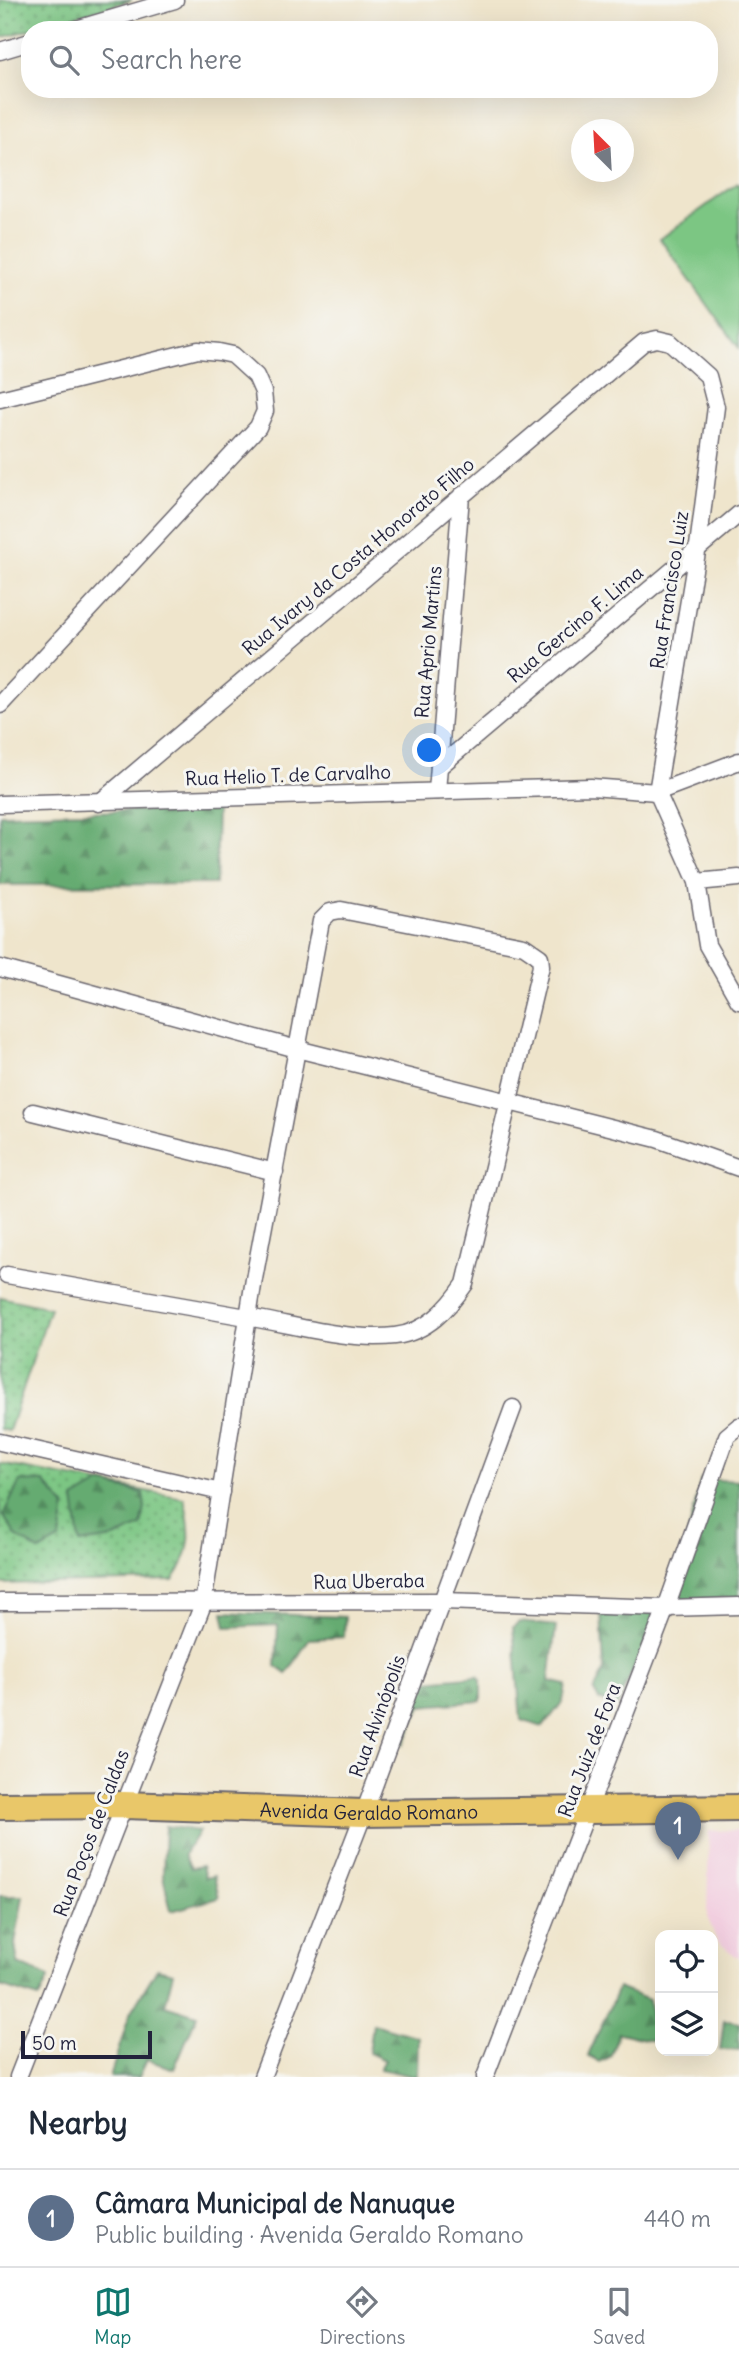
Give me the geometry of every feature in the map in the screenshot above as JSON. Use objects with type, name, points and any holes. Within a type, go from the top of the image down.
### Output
[{"type":"main road","name":"Avenida Geraldo Romano","points":[[0,1807],[124,1805],[364,1813],[739,1808]]},
{"type":"street","points":[[104,21],[175,0]]},
{"type":"street","points":[[0,51],[21,45]]},
{"type":"street","name":"Rua Francisco Luiz","points":[[643,342],[657,338],[670,342],[708,376],[716,407],[698,546],[657,792]]},
{"type":"street","name":"Rua Ivary da Costa Honorato Filho","points":[[99,803],[643,342]]},
{"type":"street","points":[[0,399],[198,350],[233,355],[245,363],[263,392],[265,411],[258,427],[0,705]]},
{"type":"street","name":"Rua Aprio Martins","points":[[437,791],[461,496]]},
{"type":"street","name":"Rua Gercino F. Lima","points":[[439,767],[739,514]]},
{"type":"street","name":"Rua Helio T. de Carvalho","points":[[0,804],[591,787],[657,792],[739,761]]},
{"type":"street","points":[[657,792],[697,882],[706,945],[739,1001]]},
{"type":"street","points":[[697,882],[739,877]]},
{"type":"street","name":"Rua Poços de Caldas","points":[[18,2077],[203,1604],[247,1317],[321,921],[330,912],[341,910],[532,948],[540,957],[541,966],[509,1102]]},
{"type":"street","points":[[0,968],[297,1049],[657,1139],[739,1168]]},
{"type":"street","points":[[7,1275],[351,1335],[396,1336],[428,1325],[451,1306],[466,1284],[509,1102]]},
{"type":"street","points":[[33,1112],[275,1172]]},
{"type":"street","name":"Rua Alvinópolis","points":[[262,2077],[364,1813],[513,1408]]},
{"type":"street","name":"Rua Juiz de Fora","points":[[485,2077],[733,1431]]},
{"type":"street","points":[[0,1442],[220,1492]]},
{"type":"street","name":"Rua Uberaba","points":[[0,1602],[203,1604],[442,1601],[666,1608],[739,1606]]},
{"type":"shaded area","points":[[739,1830],[739,1958],[718,1942],[718,1930],[713,1930],[707,1916],[709,1831]]},
{"type":"green space","points":[[0,0],[132,0],[59,21],[21,21],[21,32],[0,38]]},
{"type":"green space","points":[[739,184],[739,348],[660,239]]},
{"type":"green space","points":[[217,809],[215,884],[0,885],[0,814]]},
{"type":"green space","points":[[0,1297],[50,1308],[9,1431],[0,1429]]},
{"type":"green space","points":[[0,1464],[184,1498],[189,1541],[180,1570],[173,1580],[0,1584]]},
{"type":"green space","points":[[701,1479],[739,1481],[739,1598],[673,1600]]},
{"type":"green space","points":[[20,1481],[44,1482],[65,1506],[60,1539],[39,1551],[16,1536],[3,1515]]},
{"type":"green space","points":[[101,1483],[143,1493],[145,1508],[141,1526],[114,1538],[80,1543],[74,1499]]},
{"type":"green space","points":[[223,1612],[345,1617],[344,1637],[309,1639],[287,1674],[276,1666],[278,1625],[226,1627]]},
{"type":"green space","points":[[601,1612],[659,1612],[617,1706],[599,1700],[594,1691],[604,1670]]},
{"type":"green space","points":[[519,1622],[556,1626],[549,1681],[566,1685],[563,1701],[543,1727],[521,1720],[513,1627]]},
{"type":"green space","points":[[478,1676],[481,1680],[481,1701],[421,1706],[404,1744],[395,1737],[415,1682]]},
{"type":"green space","points":[[165,1826],[199,1831],[184,1855],[191,1868],[202,1866],[205,1878],[214,1876],[219,1898],[171,1911],[163,1876]]},
{"type":"green space","points":[[0,1896],[23,1896],[15,1944],[18,1964],[49,1977],[39,1998],[0,1986]]},
{"type":"green space","points":[[157,1969],[173,1973],[165,2005],[197,2015],[174,2069],[147,2060],[139,2077],[110,2077],[130,2013]]},
{"type":"green space","points":[[618,1988],[649,2000],[653,2041],[619,2033],[610,2057],[599,2062],[588,2056]]},
{"type":"green space","points":[[724,2020],[739,2023],[739,2050],[720,2050]]},
{"type":"green space","points":[[373,2024],[418,2037],[417,2077],[380,2069],[385,2060],[369,2053]]},
{"type":"place","name":"Câmara Municipal de Nanuque","points":[[678,1860]]}]
